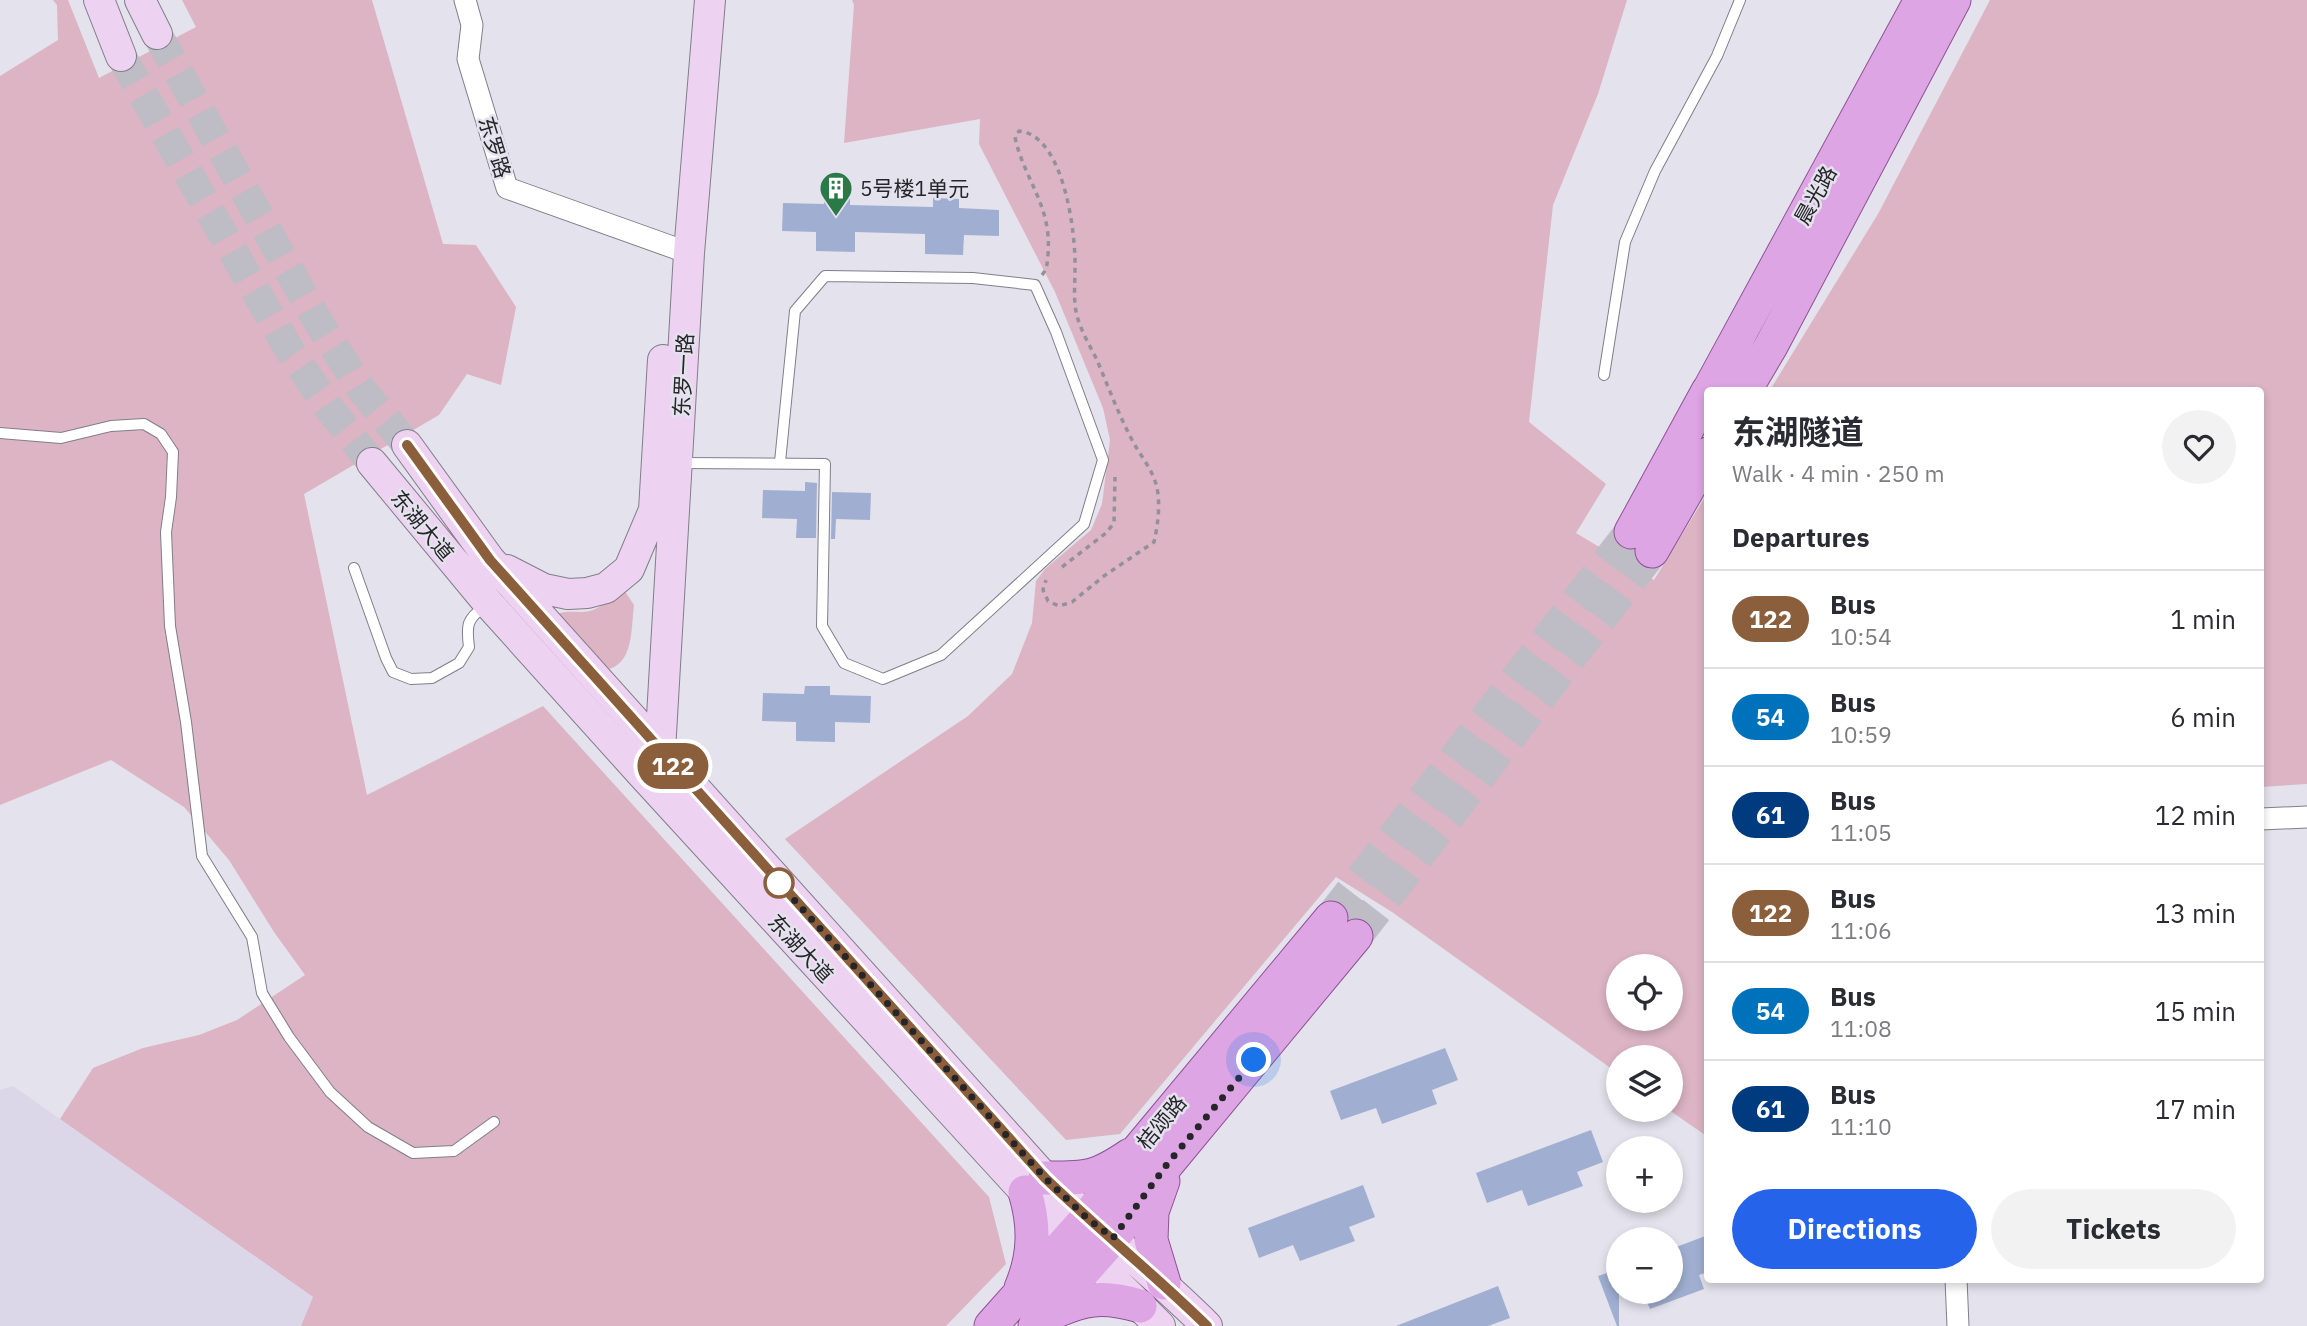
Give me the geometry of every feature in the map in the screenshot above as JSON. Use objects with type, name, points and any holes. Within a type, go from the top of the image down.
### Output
[{"type":"main road","points":[[99,0],[121,56]]},
{"type":"main road","points":[[140,0],[157,34]]},
{"type":"main road","name":"东罗一路","points":[[660,751],[678,463],[679,250],[692,0]]},
{"type":"main road","name":"东罗一路","points":[[490,560],[544,589],[568,594],[606,588],[629,569],[654,510],[679,250],[710,0]]},
{"type":"main road","name":"晨光路","points":[[1710,387],[1921,0]]},
{"type":"main road","name":"晨光路","points":[[1747,387],[1954,0]]},
{"type":"main road","name":"晨光路","points":[[1704,400],[1642,541],[1704,459]]},
{"type":"main road","name":"东湖大道","points":[[407,445],[490,560],[660,751],[1035,1185]]},
{"type":"main road","name":"东湖大道","points":[[372,463],[488,603],[1035,1185],[1104,1249],[1164,1283],[1207,1326]]},
{"type":"main road","name":"桔颂路","points":[[991,1326],[1078,1227],[1138,1150],[1343,927],[1104,1249],[1039,1322]]},
{"type":"main road","points":[[1018,1295],[1029,1269],[1035,1185],[1104,1173],[1138,1150]]},
{"type":"main road","points":[[1164,1283],[1151,1240],[1151,1230],[1152,1212],[1168,1163]]},
{"type":"main road","name":"东湖大道","points":[[1104,1249],[1150,1316]]},
{"type":"main road","points":[[1039,1322],[1075,1302],[1099,1299],[1121,1300],[1150,1316]]},
{"type":"street","name":"东罗路","points":[[465,0],[472,25],[468,59],[507,188],[679,250]]},
{"type":"street","points":[[2264,819],[2307,817]]},
{"type":"street","points":[[1956,1283],[1958,1326]]},
{"type":"lane","points":[[1604,375],[1625,242],[1655,171],[1717,57],[1740,0]]},
{"type":"lane","points":[[678,463],[825,464],[822,626],[844,663],[883,679],[941,655],[1084,523],[1103,460],[1056,332],[1035,285],[973,278],[825,276],[794,311],[780,462]]},
{"type":"lane","points":[[0,433],[61,438],[111,426],[144,424],[161,434],[173,452],[166,532],[170,626],[186,722],[202,856],[252,937],[262,993],[289,1037],[330,1092],[368,1128],[413,1153],[454,1151],[494,1122]]},
{"type":"lane","points":[[354,569],[393,672],[411,679],[432,678],[459,663],[470,647],[467,627],[473,614],[488,603]]},
{"type":"shaded area","points":[[53,0],[68,0],[99,78],[196,27],[182,0],[372,0],[443,244],[476,245],[516,307],[501,385],[467,374],[439,415],[304,494],[367,795],[543,706],[989,1197],[1006,1264],[946,1326],[301,1326],[313,1297],[60,1119],[93,1068],[143,1048],[199,1035],[237,1020],[305,975],[274,932],[229,860],[184,807],[111,760],[0,805],[0,76],[58,40],[57,5]]},
{"type":"shaded area","points":[[852,0],[1627,0],[1598,94],[1553,205],[1529,422],[1606,484],[1576,533],[1654,580],[1704,499],[1704,1134],[1683,1120],[1683,1045],[1606,1045],[1606,1065],[1392,912],[1336,877],[1120,1134],[1066,1140],[785,839],[968,716],[1012,674],[1032,623],[1036,581],[1045,569],[1091,530],[1102,504],[1110,440],[1103,408],[1055,292],[979,144],[980,119],[844,143],[854,5]]},
{"type":"shaded area","points":[[1990,0],[2307,0],[2307,784],[2264,787],[2264,387],[1772,387],[1878,214]]},
{"type":"shaded area","points":[[624,590],[634,605],[629,645],[621,662],[604,670],[552,617],[561,613],[590,611]]},
{"type":"shaded area","points":[[13,1086],[314,1298],[301,1326],[0,1326],[0,1090]]},
{"type":"building","points":[[824,196],[850,196],[850,205],[933,207],[933,198],[959,199],[959,208],[999,210],[999,236],[964,235],[963,255],[925,254],[925,234],[855,232],[855,252],[816,251],[816,232],[782,231],[783,203],[824,204]]},
{"type":"building","points":[[805,482],[817,483],[816,538],[796,538],[797,519],[762,518],[763,490],[805,491]]},
{"type":"building","points":[[832,492],[871,493],[870,520],[836,519],[835,539],[831,539]]},
{"type":"building","points":[[805,686],[830,686],[830,695],[871,696],[870,723],[835,722],[835,742],[796,741],[796,722],[762,721],[763,693],[804,694]]},
{"type":"building","points":[[1445,1048],[1458,1080],[1432,1090],[1437,1104],[1382,1124],[1376,1108],[1341,1120],[1330,1091]]},
{"type":"building","points":[[1591,1130],[1603,1162],[1577,1172],[1583,1186],[1528,1206],[1522,1190],[1487,1203],[1476,1173]]},
{"type":"building","points":[[1363,1185],[1375,1217],[1349,1227],[1355,1241],[1300,1261],[1293,1245],[1259,1258],[1248,1228]]},
{"type":"building","points":[[1704,1237],[1704,1273],[1699,1275],[1704,1289],[1683,1297],[1683,1244]]},
{"type":"building","points":[[1606,1273],[1606,1297],[1598,1276]]},
{"type":"building","points":[[1498,1286],[1510,1318],[1488,1326],[1396,1326]]},
{"type":"building","points":[[1609,1304],[1619,1304],[1617,1326]]},
{"type":"building","points":[[1648,1304],[1664,1304],[1650,1309]]},
{"type":"tunnel","points":[[157,34],[317,320],[359,386],[407,445]]},
{"type":"tunnel","points":[[121,56],[290,351],[329,408],[372,463]]},
{"type":"tunnel","points":[[1331,918],[1631,532]]},
{"type":"tunnel","points":[[1356,936],[1652,551]]},
{"type":"bus line","name":"122","points":[[407,445],[490,560],[1045,1178],[1087,1218],[1164,1283],[1207,1326]]},
{"type":"place","name":"5号楼1单元","points":[[836,218]]},
{"type":"route","points":[[779,883],[770,873],[1045,1178],[1087,1218],[1113,1238],[1168,1163],[1254,1060]]}]
